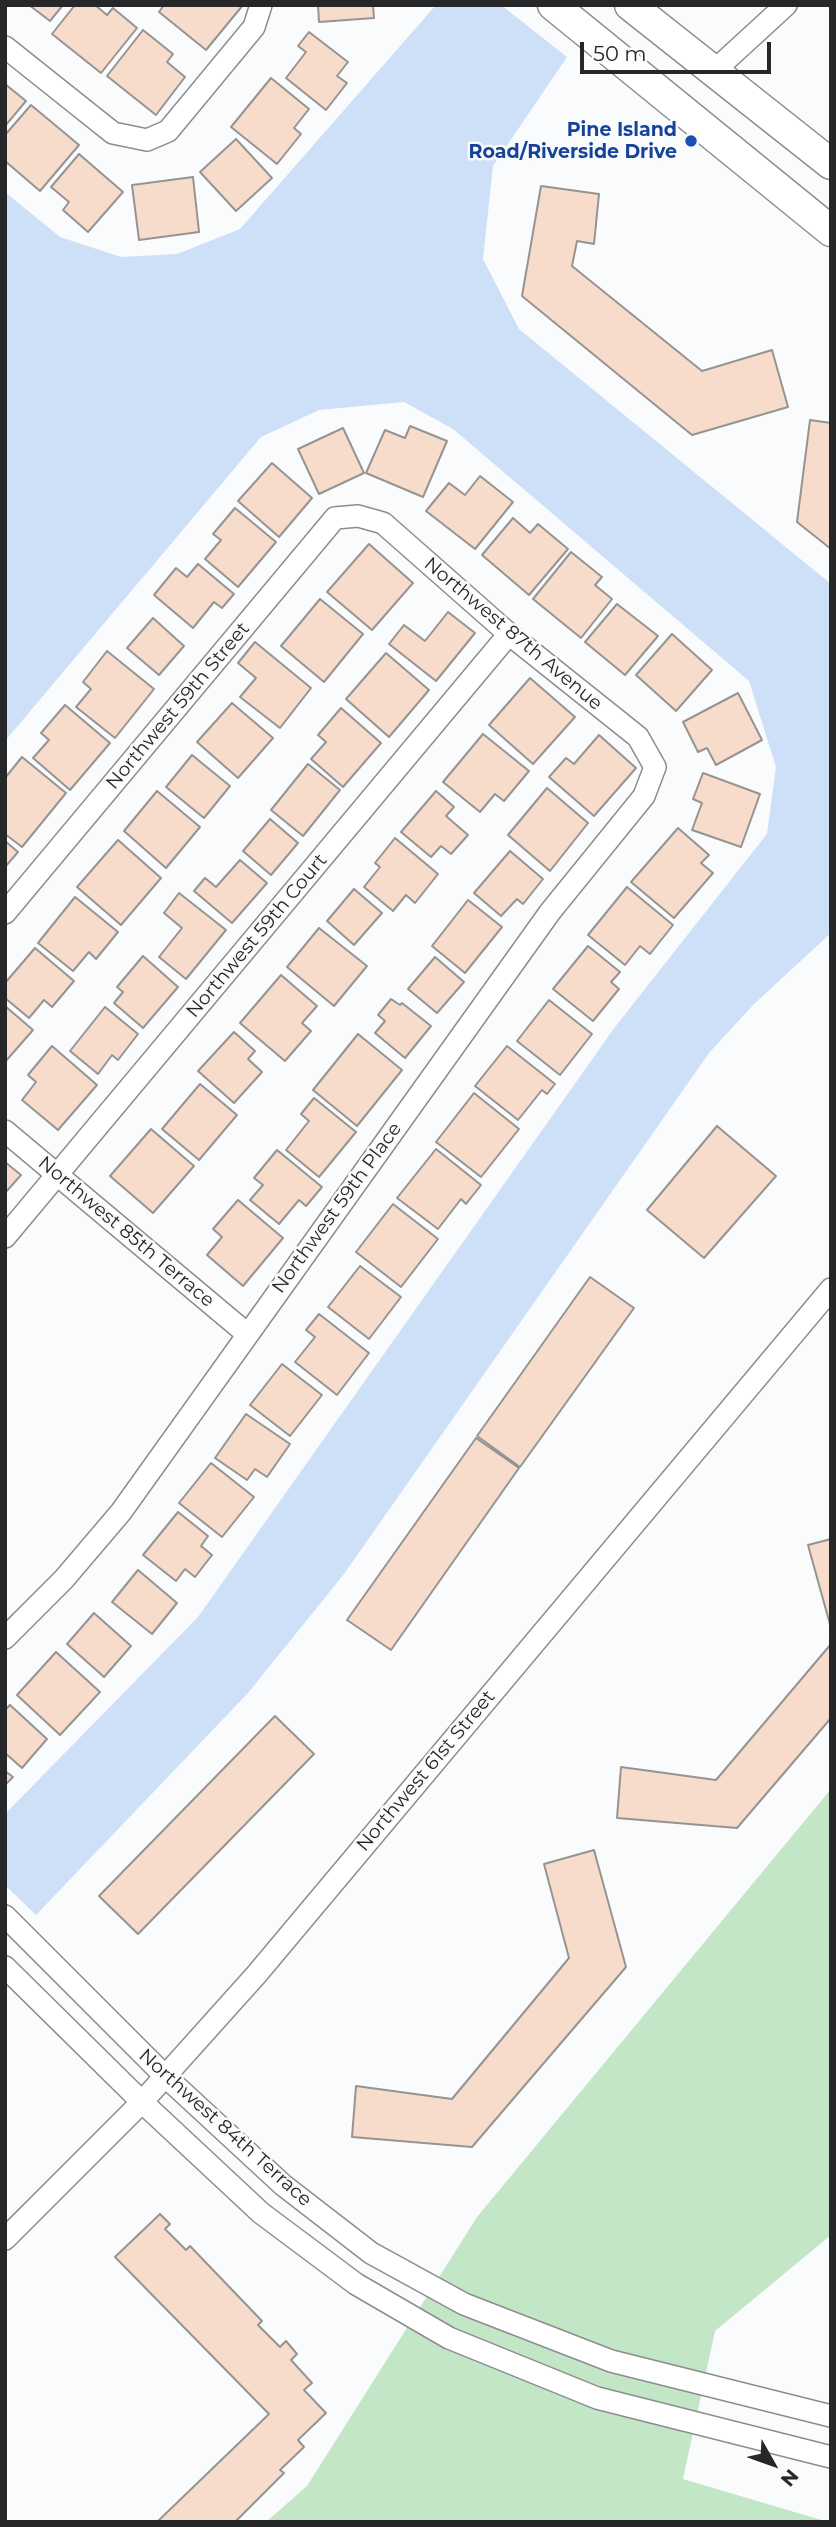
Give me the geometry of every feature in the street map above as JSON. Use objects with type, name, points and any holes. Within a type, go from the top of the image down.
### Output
[{"type":"main road","points":[[553,5],[831,231]]},
{"type":"main road","points":[[630,5],[831,164]]},
{"type":"street","points":[[5,47],[113,133],[146,140],[167,131],[185,110],[254,27],[261,5]]},
{"type":"street","points":[[714,71],[783,8]]},
{"type":"street","name":"Northwest 87th Avenue","points":[[358,516],[383,523],[509,634],[638,737],[655,767]]},
{"type":"street","name":"Northwest 59th Street","points":[[5,913],[335,517],[358,516]]},
{"type":"street","name":"Northwest 59th Court","points":[[5,1237],[509,634]]},
{"type":"street","name":"Northwest 59th Place","points":[[5,1639],[64,1579],[121,1512],[246,1333],[550,912],[644,796],[655,767]]},
{"type":"street","name":"Northwest 85th Terrace","points":[[5,1131],[246,1333]]},
{"type":"street","name":"Northwest 61st Street","points":[[5,2239],[142,2102],[265,1964],[831,1289]]},
{"type":"street","name":"Northwest 84th Terrace","points":[[5,1916],[165,2076],[283,2185],[371,2253],[464,2304],[611,2361],[831,2416]]},
{"type":"street","name":"Northwest 84th Terrace","points":[[5,1967],[142,2102],[261,2213],[356,2284],[449,2338],[597,2398],[831,2457]]},
{"type":"green space","points":[[831,1789],[831,2235],[715,2331],[683,2479],[828,2522],[266,2522],[307,2486],[477,2217]]},
{"type":"water","points":[[436,5],[501,5],[567,57],[493,166],[483,259],[519,329],[831,584],[831,933],[754,1004],[709,1053],[344,1574],[248,1693],[36,1915],[5,1885],[5,1814],[198,1617],[615,1027],[767,834],[776,767],[749,681],[453,429],[404,402],[319,410],[261,437],[5,741],[5,192],[60,237],[121,257],[177,254],[240,229]]},
{"type":"building","points":[[29,5],[63,5],[50,21]]},
{"type":"building","points":[[75,5],[95,5],[107,15],[113,8],[137,28],[101,73],[52,34]]},
{"type":"building","points":[[164,5],[243,5],[206,50],[159,12]]},
{"type":"building","points":[[318,5],[373,5],[374,18],[319,22]]},
{"type":"building","points":[[143,30],[173,54],[167,62],[185,77],[156,115],[107,76]]},
{"type":"building","points":[[309,32],[348,62],[337,76],[347,83],[326,110],[286,78],[306,52],[298,46]]},
{"type":"building","points":[[271,78],[309,109],[294,128],[301,134],[277,164],[231,127]]},
{"type":"building","points":[[5,84],[26,101],[5,126]]},
{"type":"building","points":[[31,105],[79,145],[40,191],[5,161],[5,135]]},
{"type":"building","points":[[236,139],[272,178],[236,211],[200,172]]},
{"type":"building","points":[[79,154],[123,192],[88,232],[63,210],[69,202],[51,187]]},
{"type":"building","points":[[193,177],[199,232],[139,240],[132,185]]},
{"type":"building","points":[[541,186],[599,194],[594,244],[577,241],[572,266],[702,371],[772,350],[788,407],[692,435],[522,296]]},
{"type":"building","points":[[810,420],[831,423],[831,549],[797,522]]},
{"type":"building","points":[[410,426],[447,441],[423,497],[366,473],[385,430],[405,438]]},
{"type":"building","points":[[343,428],[364,473],[319,494],[298,449]]},
{"type":"building","points":[[272,463],[312,498],[279,537],[238,501]]},
{"type":"building","points":[[480,476],[513,502],[475,549],[426,511],[449,483],[465,495]]},
{"type":"building","points":[[235,508],[276,542],[238,587],[205,559],[221,540],[213,534]]},
{"type":"building","points":[[513,518],[530,533],[538,524],[568,549],[529,595],[482,555]]},
{"type":"building","points":[[369,544],[413,583],[372,630],[327,592]]},
{"type":"building","points":[[571,552],[602,577],[595,585],[612,599],[581,638],[533,599]]},
{"type":"building","points":[[198,564],[234,594],[222,608],[214,602],[193,628],[154,595],[176,568],[187,577]]},
{"type":"building","points":[[320,599],[363,634],[324,682],[281,646]]},
{"type":"building","points":[[617,604],[658,636],[625,675],[585,642]]},
{"type":"building","points":[[448,612],[475,633],[436,681],[389,644],[404,625],[425,641]]},
{"type":"building","points":[[153,618],[184,646],[159,675],[127,648]]},
{"type":"building","points":[[672,634],[712,670],[676,711],[636,675]]},
{"type":"building","points":[[255,642],[311,688],[280,728],[240,697],[256,678],[238,663]]},
{"type":"building","points":[[107,651],[154,689],[115,738],[76,707],[91,689],[83,682]]},
{"type":"building","points":[[386,653],[429,690],[389,737],[346,699]]},
{"type":"building","points":[[530,678],[575,717],[533,764],[489,725]]},
{"type":"building","points":[[738,693],[762,740],[716,765],[707,748],[698,752],[683,722]]},
{"type":"building","points":[[232,703],[273,738],[238,778],[197,742]]},
{"type":"building","points":[[65,705],[110,743],[70,790],[33,758],[49,740],[41,733]]},
{"type":"building","points":[[341,708],[381,743],[343,787],[311,759],[326,742],[318,735]]},
{"type":"building","points":[[483,734],[529,771],[504,801],[495,794],[480,812],[443,782]]},
{"type":"building","points":[[599,735],[636,768],[594,816],[549,777],[566,758],[574,764]]},
{"type":"building","points":[[192,755],[230,786],[204,818],[166,787]]},
{"type":"building","points":[[22,757],[66,793],[22,847],[5,834],[5,778]]},
{"type":"building","points":[[308,764],[340,790],[303,836],[271,810]]},
{"type":"building","points":[[703,773],[760,794],[741,847],[692,830],[702,803],[693,799]]},
{"type":"building","points":[[547,788],[588,823],[550,871],[508,835]]},
{"type":"building","points":[[157,791],[200,827],[166,868],[124,831]]},
{"type":"building","points":[[436,791],[454,807],[446,816],[468,835],[451,854],[441,846],[431,857],[401,832]]},
{"type":"building","points":[[270,819],[298,843],[271,875],[243,851]]},
{"type":"building","points":[[678,828],[709,855],[701,863],[713,873],[674,918],[631,882]]},
{"type":"building","points":[[395,838],[438,874],[415,903],[406,895],[393,911],[364,887],[380,867],[375,863]]},
{"type":"building","points":[[118,840],[161,878],[121,925],[77,887]]},
{"type":"building","points":[[5,841],[18,852],[5,867]]},
{"type":"building","points":[[510,851],[543,879],[523,904],[517,899],[501,916],[474,893]]},
{"type":"building","points":[[240,860],[267,883],[232,923],[194,891],[205,878],[216,887]]},
{"type":"building","points":[[627,887],[673,925],[650,954],[640,946],[625,965],[588,935]]},
{"type":"building","points":[[354,889],[382,913],[354,945],[327,921]]},
{"type":"building","points":[[179,893],[226,930],[186,979],[159,957],[182,928],[164,913]]},
{"type":"building","points":[[75,897],[118,932],[96,959],[89,952],[73,971],[38,943]]},
{"type":"building","points":[[468,900],[502,927],[465,973],[432,946]]},
{"type":"building","points":[[319,928],[367,966],[334,1006],[287,967]]},
{"type":"building","points":[[588,946],[620,972],[611,982],[619,989],[593,1021],[553,989]]},
{"type":"building","points":[[35,948],[74,981],[52,1007],[44,1000],[29,1018],[5,998],[5,983]]},
{"type":"building","points":[[143,956],[178,987],[143,1028],[114,1003],[123,992],[117,987]]},
{"type":"building","points":[[435,957],[464,982],[437,1013],[408,989]]},
{"type":"building","points":[[281,975],[317,1006],[302,1023],[311,1031],[285,1061],[240,1023]]},
{"type":"building","points":[[391,999],[400,1005],[402,1003],[431,1026],[405,1058],[375,1033],[385,1021],[378,1015]]},
{"type":"building","points":[[549,1000],[592,1034],[560,1075],[517,1041]]},
{"type":"building","points":[[5,1006],[33,1030],[5,1062]]},
{"type":"building","points":[[105,1007],[138,1034],[118,1060],[112,1055],[98,1074],[70,1051]]},
{"type":"building","points":[[234,1032],[255,1051],[248,1059],[262,1072],[234,1103],[198,1071]]},
{"type":"building","points":[[358,1034],[402,1070],[357,1126],[313,1090]]},
{"type":"building","points":[[52,1046],[97,1085],[58,1130],[22,1100],[36,1082],[28,1075]]},
{"type":"building","points":[[507,1046],[555,1084],[547,1094],[542,1090],[518,1120],[475,1086]]},
{"type":"building","points":[[200,1084],[237,1115],[199,1160],[162,1129]]},
{"type":"building","points":[[474,1093],[519,1129],[481,1177],[436,1142]]},
{"type":"building","points":[[314,1098],[356,1132],[319,1177],[286,1150],[309,1121],[301,1114]]},
{"type":"building","points":[[717,1126],[776,1176],[704,1258],[647,1210]]},
{"type":"building","points":[[151,1129],[194,1166],[153,1213],[110,1176]]},
{"type":"building","points":[[436,1149],[481,1185],[466,1204],[461,1199],[438,1229],[397,1198]]},
{"type":"building","points":[[277,1150],[322,1187],[306,1206],[299,1200],[279,1224],[250,1200],[263,1185],[254,1178]]},
{"type":"building","points":[[5,1162],[21,1175],[5,1193]]},
{"type":"building","points":[[238,1200],[283,1238],[243,1286],[207,1255],[222,1237],[213,1229]]},
{"type":"building","points":[[393,1204],[438,1239],[401,1287],[356,1252]]},
{"type":"building","points":[[360,1266],[401,1297],[369,1339],[328,1307]]},
{"type":"building","points":[[590,1277],[634,1308],[520,1467],[477,1436]]},
{"type":"building","points":[[319,1314],[369,1353],[337,1395],[295,1362],[315,1337],[306,1330]]},
{"type":"building","points":[[282,1364],[322,1395],[290,1436],[250,1405]]},
{"type":"building","points":[[246,1414],[290,1444],[267,1477],[255,1469],[247,1480],[215,1458]]},
{"type":"building","points":[[476,1438],[519,1468],[391,1650],[347,1620]]},
{"type":"building","points":[[211,1463],[254,1497],[222,1537],[179,1503]]},
{"type":"building","points":[[178,1512],[208,1536],[201,1546],[212,1555],[195,1577],[185,1569],[176,1581],[143,1555]]},
{"type":"building","points":[[831,1539],[831,1628],[808,1545]]},
{"type":"building","points":[[138,1570],[177,1603],[152,1634],[112,1602]]},
{"type":"building","points":[[94,1613],[131,1646],[104,1677],[67,1644]]},
{"type":"building","points":[[831,1644],[831,1718],[737,1828],[617,1818],[621,1767],[716,1780]]},
{"type":"building","points":[[56,1652],[100,1692],[60,1735],[17,1695]]},
{"type":"building","points":[[10,1705],[47,1739],[22,1768],[5,1753],[5,1710]]},
{"type":"building","points":[[275,1716],[314,1754],[138,1934],[99,1896]]},
{"type":"building","points":[[5,1771],[13,1777],[5,1785]]},
{"type":"building","points":[[594,1850],[626,1967],[472,2147],[352,2137],[356,2086],[452,2099],[569,1958],[544,1864]]},
{"type":"building","points":[[160,2214],[170,2224],[165,2229],[186,2250],[190,2246],[262,2321],[258,2325],[280,2347],[286,2341],[297,2354],[291,2360],[312,2383],[304,2390],[326,2413],[298,2440],[304,2447],[280,2470],[284,2473],[235,2522],[157,2522],[269,2414],[115,2257]]},
{"type":"place","name":"Pine Island Road/Riverside Drive","points":[[691,141]]}]
